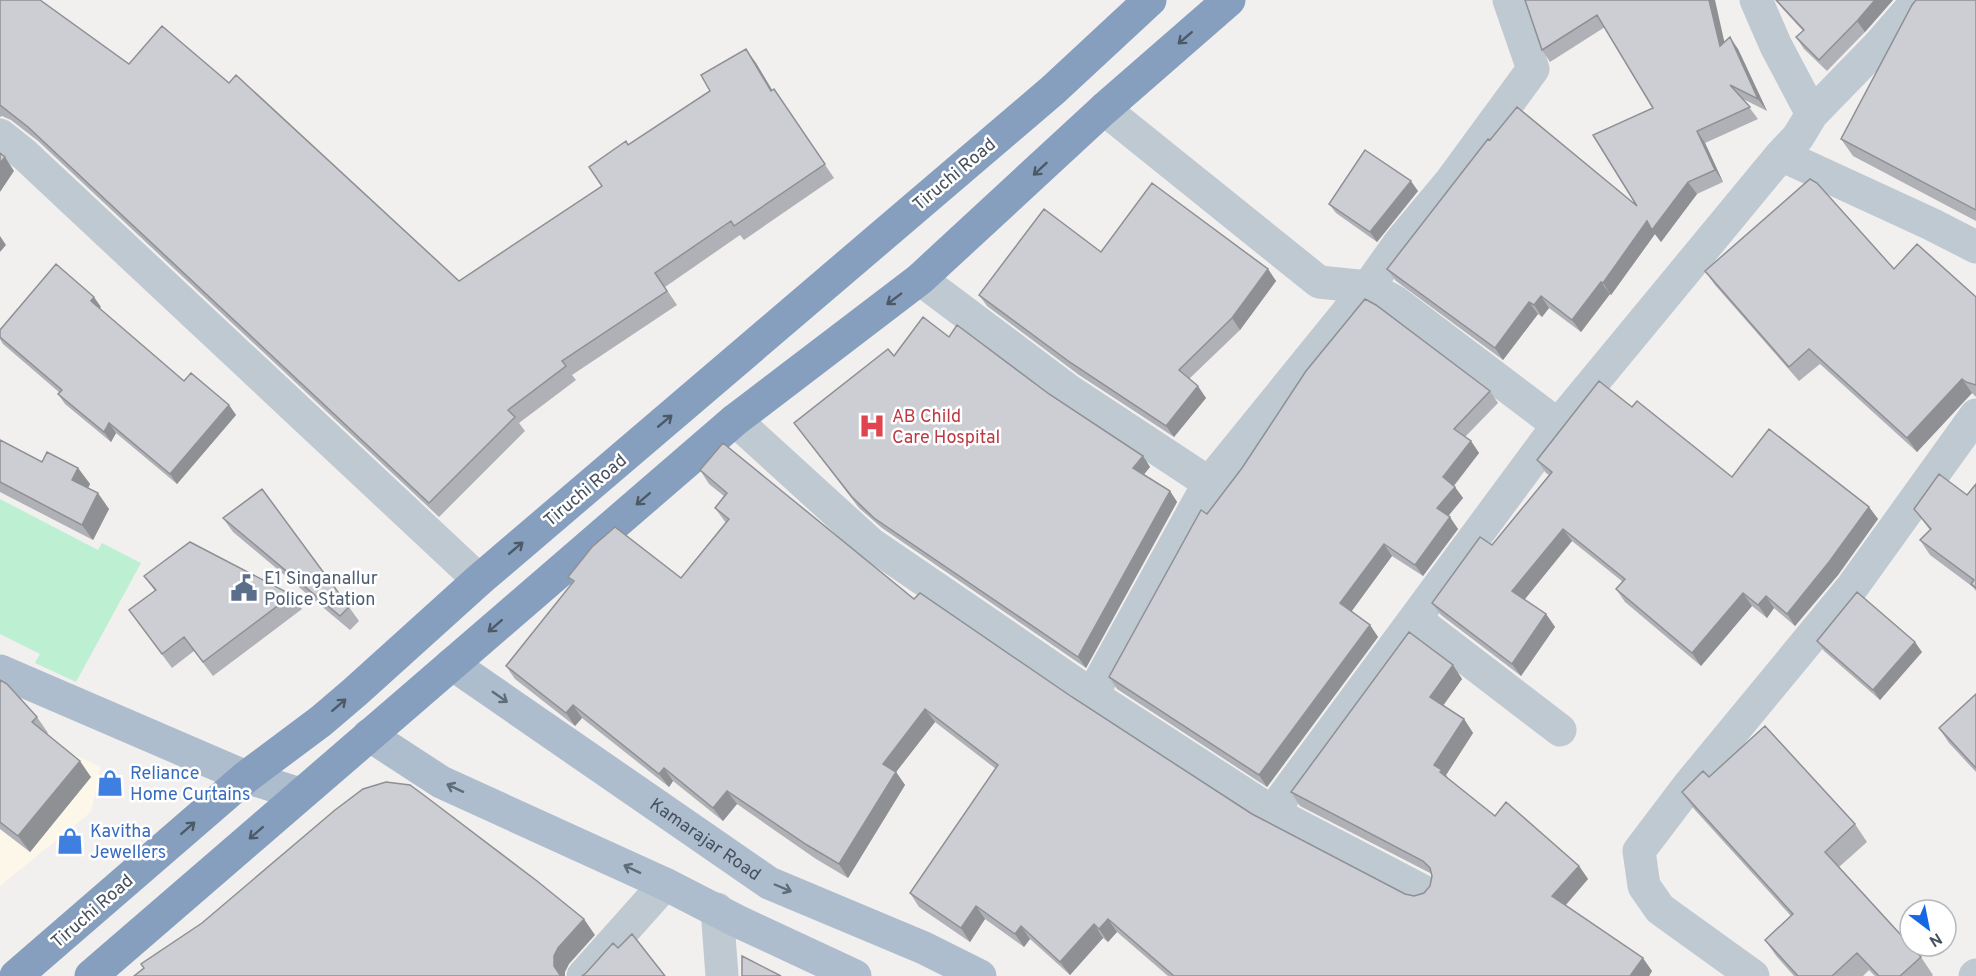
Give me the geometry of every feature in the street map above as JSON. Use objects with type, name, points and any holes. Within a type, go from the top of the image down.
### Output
[{"type":"highway","name":"Tiruchi Road","points":[[16,976],[246,777],[321,721],[479,580],[1053,90],[1150,0]]},
{"type":"highway","points":[[91,976],[735,420],[920,279],[1104,109],[1229,0]]},
{"type":"main road","name":"Kamarajar Road","points":[[452,664],[769,883],[924,948],[980,976]]},
{"type":"main road","points":[[0,671],[246,777],[300,794]]},
{"type":"main road","points":[[369,735],[441,782],[665,884],[737,921],[855,976]]},
{"type":"street","points":[[1092,695],[1209,483],[1451,181],[1533,69],[1509,0]]},
{"type":"street","points":[[1756,0],[1776,46],[1812,114]]},
{"type":"street","points":[[1272,812],[1558,425],[1798,136],[1812,114],[1879,45],[1918,0]]},
{"type":"street","points":[[1104,109],[1319,282],[1368,287],[1394,301],[1558,425]]},
{"type":"street","points":[[0,135],[25,155],[479,580]]},
{"type":"street","points":[[1781,155],[1976,247]]},
{"type":"street","points":[[920,279],[1068,390],[1209,483]]},
{"type":"street","points":[[1753,976],[1660,909],[1644,886],[1639,851],[1696,776],[1853,586],[1976,415]]},
{"type":"street","points":[[735,420],[870,543],[1092,695],[1272,812],[1423,891]]},
{"type":"street","points":[[1415,619],[1560,730]]},
{"type":"street","points":[[583,976],[665,884]]},
{"type":"street","points":[[717,909],[722,976]]},
{"type":"shaded area","points":[[0,720],[101,767],[91,812],[0,886]]},
{"type":"green space","points":[[0,499],[98,550],[102,543],[141,563],[76,682],[35,663],[40,654],[0,634]]},
{"type":"building","points":[[0,0],[40,0],[129,64],[162,26],[229,83],[236,75],[459,281],[602,186],[589,167],[626,141],[628,145],[710,91],[701,75],[746,49],[771,91],[774,89],[825,164],[734,226],[731,221],[655,273],[667,291],[562,361],[566,366],[508,410],[515,417],[429,503],[28,127],[0,105]]},
{"type":"building","points":[[1525,0],[1709,0],[1720,46],[1730,37],[1758,99],[1730,85],[1750,107],[1697,131],[1715,170],[1688,182],[1652,230],[1647,221],[1603,283],[1601,282],[1572,320],[1541,296],[1534,305],[1529,302],[1495,348],[1387,269],[1488,139],[1490,140],[1517,107],[1637,206],[1593,135],[1653,108],[1597,15],[1542,50]]},
{"type":"building","points":[[1776,0],[1875,0],[1819,60],[1796,37],[1804,30]]},
{"type":"building","points":[[1916,0],[1976,0],[1976,210],[1841,139]]},
{"type":"building","points":[[1365,150],[1411,181],[1370,232],[1329,204]]},
{"type":"building","points":[[0,153],[5,157],[0,163]]},
{"type":"building","points":[[1810,179],[1817,183],[1894,269],[1917,244],[1976,297],[1976,385],[1962,379],[1907,438],[1809,349],[1789,367],[1705,271]]},
{"type":"building","points":[[1152,183],[1268,269],[1232,318],[1179,370],[1198,386],[1166,426],[1071,363],[979,295],[1044,209],[1101,252]]},
{"type":"building","points":[[56,264],[94,297],[91,301],[184,381],[191,373],[229,405],[170,474],[109,423],[104,432],[58,394],[62,390],[0,337],[0,330]]},
{"type":"building","points":[[1365,299],[1490,391],[1454,429],[1471,441],[1443,477],[1455,487],[1437,508],[1450,517],[1415,565],[1384,544],[1340,603],[1370,625],[1259,775],[1109,677],[1201,510],[1207,514],[1242,468],[1306,371]]},
{"type":"building","points":[[923,317],[949,337],[957,325],[1049,394],[1143,456],[1133,468],[1170,491],[1078,657],[874,518],[852,497],[794,423],[888,349],[894,356]]},
{"type":"building","points":[[1599,381],[1632,407],[1637,401],[1732,477],[1769,429],[1869,507],[1787,614],[1766,596],[1758,605],[1743,593],[1692,653],[1616,589],[1625,579],[1563,529],[1512,591],[1546,614],[1512,664],[1432,603],[1480,537],[1492,545],[1552,472],[1537,460]]},
{"type":"building","points":[[0,440],[42,462],[47,452],[78,468],[72,480],[98,493],[82,525],[0,482]]},
{"type":"building","points":[[723,443],[914,599],[920,593],[1072,697],[1252,814],[1405,894],[1414,896],[1424,893],[1430,886],[1432,876],[1430,868],[1423,861],[1291,792],[1409,632],[1453,665],[1430,697],[1464,719],[1434,765],[1495,816],[1506,802],[1579,866],[1552,896],[1643,958],[1630,976],[1174,976],[1108,919],[1099,929],[1094,924],[1060,962],[1021,926],[1015,934],[976,906],[961,928],[910,893],[998,765],[925,709],[883,764],[896,772],[839,864],[727,791],[713,808],[664,768],[659,774],[573,705],[566,713],[506,666],[574,581],[568,577],[592,547],[615,527],[681,578],[729,519],[715,508],[727,493],[700,470]]},
{"type":"building","points":[[1939,474],[1967,495],[1976,484],[1976,588],[1971,584],[1974,580],[1920,540],[1931,529],[1914,509]]},
{"type":"building","points":[[262,489],[349,607],[340,616],[223,518]]},
{"type":"building","points":[[190,542],[292,595],[203,662],[184,637],[162,654],[129,610],[156,590],[144,576]]},
{"type":"building","points":[[1857,592],[1915,642],[1873,690],[1817,641]]},
{"type":"building","points":[[0,680],[7,684],[37,717],[32,722],[80,761],[18,836],[0,822]]},
{"type":"building","points":[[1976,694],[1976,768],[1939,728]]},
{"type":"building","points":[[1765,726],[1855,824],[1825,852],[1898,932],[1898,958],[1920,958],[1900,976],[1879,976],[1857,953],[1832,976],[1798,976],[1765,940],[1793,914],[1682,792],[1703,771],[1709,777]]},
{"type":"building","points":[[386,782],[410,785],[584,919],[558,948],[554,956],[554,966],[563,976],[134,976],[144,968],[141,964],[202,923],[335,810],[363,789]]},
{"type":"building","points":[[632,934],[665,976],[582,976],[613,943],[618,948]]},
{"type":"building","points":[[742,956],[781,976],[742,976]]},
{"type":"place","name":"AB Child Care Hospital","points":[[872,426]]},
{"type":"place","name":"E1 Singanallur Police Station","points":[[244,588]]},
{"type":"place","name":"Reliance Home Curtains","points":[[110,783]]},
{"type":"place","name":"Kavitha Jewellers","points":[[70,841]]}]
